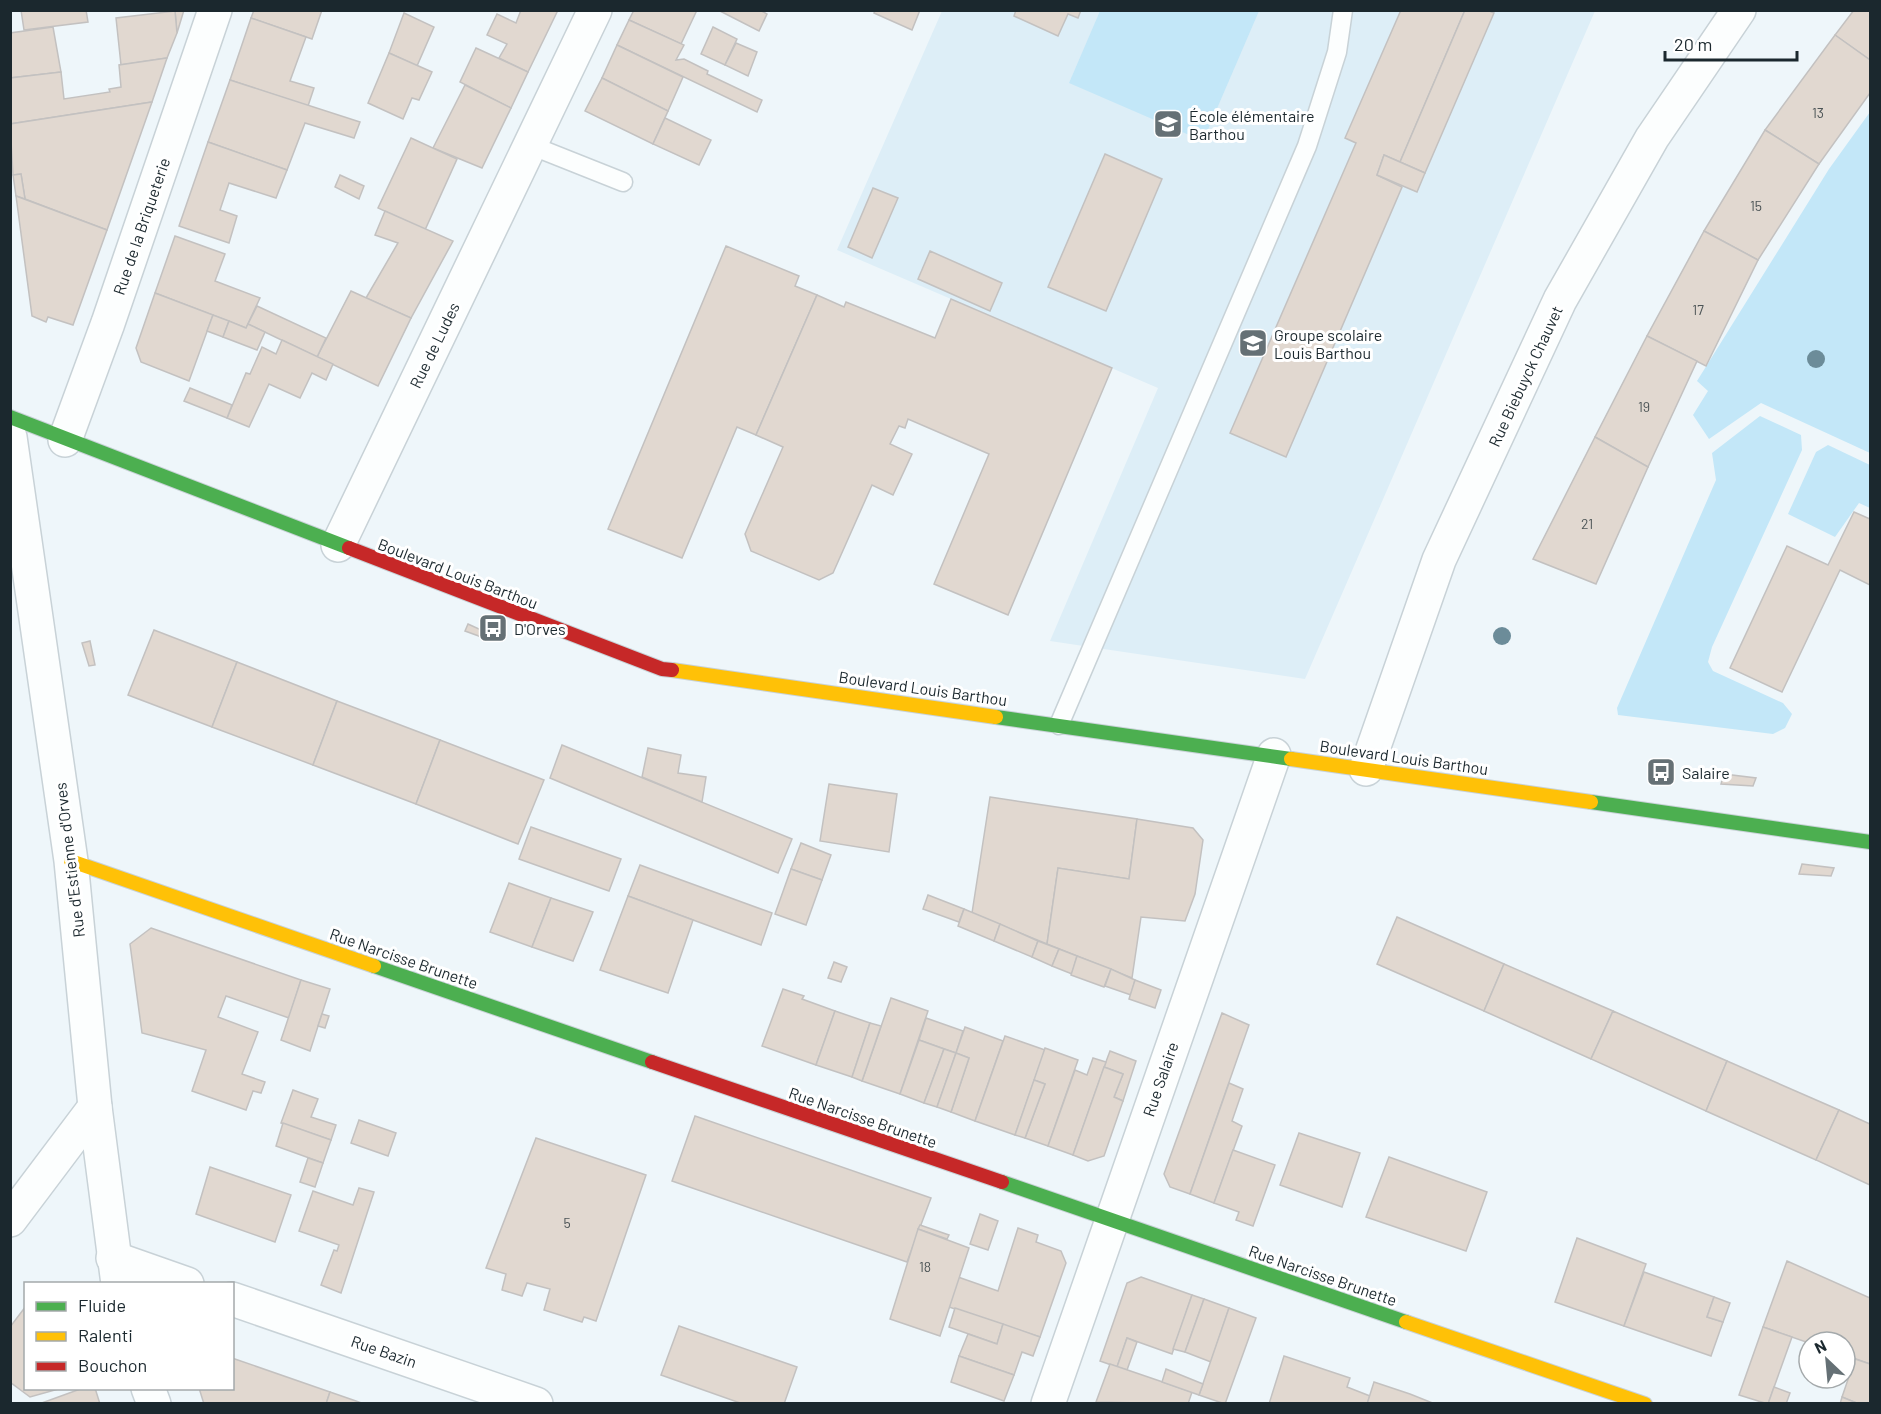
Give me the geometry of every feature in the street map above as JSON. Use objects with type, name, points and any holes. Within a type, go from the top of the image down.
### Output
[{"type":"street","name":"Rue de la Briqueterie","points":[[65,440],[108,323],[215,10]]},
{"type":"street","name":"Rue de Ludes","points":[[338,545],[595,10]]},
{"type":"street","name":"Rue Biebuyck Chauvet","points":[[1366,769],[1439,560],[1560,300],[1652,138],[1739,10]]},
{"type":"street","name":"Boulevard Louis Barthou","points":[[10,417],[662,669],[1059,724],[1870,842]]},
{"type":"street","name":"Rue d'Estienne d'Orves","points":[[10,437],[71,861],[95,1107],[115,1271]]},
{"type":"street","name":"Rue Salaire","points":[[1048,1404],[1274,755]]},
{"type":"street","name":"Rue Narcisse Brunette","points":[[71,861],[1645,1404]]},
{"type":"street","points":[[10,1220],[95,1107]]},
{"type":"street","points":[[115,1271],[176,1282]]},
{"type":"street","name":"Rue Bazin","points":[[234,1300],[536,1404]]},
{"type":"street","points":[[148,1390],[154,1404]]},
{"type":"lane","points":[[1059,724],[1307,146],[1337,52],[1343,10]]},
{"type":"lane","points":[[530,145],[623,182]]},
{"type":"shaded area","name":"Groupe scolaire Louis Barthou","points":[[942,11],[1595,11],[1305,679],[1050,641],[1158,388],[837,250]]},
{"type":"shaded area","points":[[1100,11],[1259,11],[1203,141],[1069,83]]},
{"type":"shaded area","points":[[1870,112],[1870,453],[1761,403],[1709,439],[1693,415],[1708,391],[1697,381],[1829,169]]},
{"type":"shaded area","points":[[1760,416],[1801,435],[1802,450],[1712,647],[1708,662],[1713,671],[1783,703],[1792,714],[1785,728],[1773,734],[1618,715],[1617,708],[1716,480],[1712,453]]},
{"type":"shaded area","points":[[1828,445],[1870,465],[1870,508],[1859,503],[1835,537],[1788,514],[1816,452]]},
{"type":"building","points":[[21,10],[86,10],[88,22],[24,30]]},
{"type":"building","points":[[184,10],[177,33],[175,11]]},
{"type":"building","points":[[254,10],[322,10],[312,39],[251,18]]},
{"type":"building","points":[[521,10],[558,10],[528,72],[499,58],[507,44],[487,35],[497,14],[516,23]]},
{"type":"building","points":[[634,10],[697,10],[681,44],[629,20]]},
{"type":"building","points":[[718,10],[760,10],[767,14],[759,31]]},
{"type":"building","points":[[875,10],[920,10],[912,30],[874,13]]},
{"type":"building","points":[[1016,10],[1081,10],[1078,18],[1068,14],[1058,36],[1014,16]]},
{"type":"building","points":[[1401,10],[1465,10],[1400,162],[1384,155],[1377,175],[1402,187],[1286,457],[1230,433],[1356,143],[1345,138]]},
{"type":"building","points":[[1465,10],[1487,10],[1494,13],[1425,173],[1400,162]]},
{"type":"building","points":[[1854,10],[1870,10],[1870,60],[1835,35]]},
{"type":"building","points":[[175,11],[177,33],[167,58],[121,65],[116,18]]},
{"type":"building","points":[[404,13],[434,27],[417,66],[389,53]]},
{"type":"building","points":[[251,18],[306,37],[290,81],[314,88],[308,106],[230,80]]},
{"type":"building","points":[[629,20],[684,45],[676,60],[684,59],[708,71],[707,74],[762,100],[757,112],[617,45]]},
{"type":"building","points":[[53,27],[61,72],[10,78],[10,33]]},
{"type":"building","points":[[713,27],[737,39],[725,65],[701,54]]},
{"type":"building","points":[[1835,35],[1870,60],[1870,93],[1819,164],[1765,130]]},
{"type":"building","points":[[736,43],[757,52],[748,76],[725,65]]},
{"type":"building","points":[[617,45],[683,77],[668,111],[602,78]]},
{"type":"building","points":[[476,48],[528,72],[511,108],[460,82]]},
{"type":"building","points":[[389,53],[432,72],[419,100],[412,98],[403,119],[368,103]]},
{"type":"building","points":[[167,58],[152,102],[10,124],[10,78],[61,72],[64,99],[110,92],[109,89],[121,87],[119,65]]},
{"type":"building","points":[[602,78],[668,111],[653,144],[585,111]]},
{"type":"building","points":[[230,80],[360,122],[354,138],[305,123],[287,170],[208,142]]},
{"type":"building","points":[[465,85],[511,108],[482,168],[433,148]]},
{"type":"building","points":[[152,102],[107,230],[25,199],[21,174],[13,175],[10,124]]},
{"type":"building","points":[[665,118],[711,140],[699,165],[653,144]]},
{"type":"building","points":[[1765,130],[1819,164],[1758,260],[1704,231]]},
{"type":"building","points":[[411,138],[457,159],[425,230],[378,208]]},
{"type":"building","points":[[208,142],[287,170],[276,198],[229,183],[220,210],[237,216],[229,243],[179,226]]},
{"type":"building","points":[[1105,154],[1162,179],[1106,311],[1048,287]]},
{"type":"building","points":[[1384,155],[1425,173],[1417,192],[1377,175]]},
{"type":"building","points":[[21,174],[25,199],[16,196],[13,175]]},
{"type":"building","points":[[340,175],[364,186],[359,199],[335,187]]},
{"type":"building","points":[[873,188],[898,198],[872,258],[848,247]]},
{"type":"building","points":[[16,196],[107,230],[73,325],[48,317],[46,322],[32,316]]},
{"type":"building","points":[[385,211],[453,241],[411,318],[366,298],[398,243],[375,235]]},
{"type":"building","points":[[1704,231],[1758,260],[1706,366],[1647,336]]},
{"type":"building","points":[[175,236],[225,254],[215,281],[260,298],[246,328],[155,293]]},
{"type":"building","points":[[726,246],[799,276],[795,286],[817,295],[756,435],[737,427],[682,558],[608,529]]},
{"type":"building","points":[[930,251],[1002,283],[990,311],[918,279]]},
{"type":"building","points":[[351,291],[411,318],[378,386],[317,357]]},
{"type":"building","points":[[155,293],[213,315],[189,381],[141,362],[136,348]]},
{"type":"building","points":[[817,295],[844,307],[846,302],[935,338],[951,299],[1112,368],[1008,615],[934,584],[989,454],[908,419],[905,428],[899,426],[890,444],[912,454],[893,495],[872,485],[833,573],[819,580],[751,551],[745,534],[783,447],[756,435]]},
{"type":"building","points":[[257,306],[326,338],[317,357],[248,324]]},
{"type":"building","points":[[213,315],[229,321],[223,337],[207,331]]},
{"type":"building","points":[[229,321],[246,328],[248,324],[265,332],[257,350],[223,337]]},
{"type":"building","points":[[1647,336],[1697,361],[1648,467],[1595,437]]},
{"type":"building","points":[[282,340],[333,364],[326,380],[312,373],[300,398],[269,384],[249,427],[227,418],[246,373],[250,374],[262,347],[276,354]]},
{"type":"building","points":[[190,388],[232,405],[227,418],[184,401]]},
{"type":"building","points":[[1595,437],[1648,467],[1596,584],[1533,559]]},
{"type":"building","points":[[1854,512],[1870,519],[1870,585],[1840,570],[1782,692],[1730,668],[1787,546],[1828,565]]},
{"type":"building","points":[[468,624],[490,634],[487,639],[465,631]]},
{"type":"building","points":[[154,630],[237,662],[212,727],[128,695]]},
{"type":"building","points":[[90,641],[95,665],[89,666],[82,643]]},
{"type":"building","points":[[237,662],[337,701],[313,765],[212,727]]},
{"type":"building","points":[[337,701],[440,740],[416,804],[313,765]]},
{"type":"building","points":[[440,740],[544,780],[518,844],[416,804]]},
{"type":"building","points":[[562,745],[792,839],[778,873],[550,778]]},
{"type":"building","points":[[648,748],[681,755],[678,773],[706,777],[702,802],[642,777]]},
{"type":"building","points":[[1724,774],[1756,778],[1753,786],[1721,784]]},
{"type":"building","points":[[829,784],[897,794],[889,852],[820,841]]},
{"type":"building","points":[[990,797],[1137,819],[1129,879],[1058,868],[1047,944],[972,913]]},
{"type":"building","points":[[1137,819],[1193,828],[1203,840],[1195,894],[1185,921],[1141,917],[1132,978],[1047,944],[1058,868],[1129,879]]},
{"type":"building","points":[[531,827],[621,859],[609,891],[519,859]]},
{"type":"building","points":[[801,843],[831,855],[822,880],[791,869]]},
{"type":"building","points":[[1802,864],[1834,868],[1831,876],[1799,874]]},
{"type":"building","points":[[640,865],[772,913],[761,945],[628,896]]},
{"type":"building","points":[[791,869],[822,880],[806,925],[775,914]]},
{"type":"building","points":[[509,883],[551,898],[532,947],[490,932]]},
{"type":"building","points":[[928,895],[964,909],[959,922],[923,909]]},
{"type":"building","points":[[628,896],[693,920],[668,993],[600,970]]},
{"type":"building","points":[[551,898],[593,912],[573,961],[532,947]]},
{"type":"building","points":[[964,909],[1000,924],[994,941],[958,926]]},
{"type":"building","points":[[1397,917],[1504,964],[1484,1011],[1377,964]]},
{"type":"building","points":[[1000,924],[1038,941],[1032,957],[994,941]]},
{"type":"building","points":[[151,928],[301,980],[289,1018],[226,996],[218,1017],[258,1032],[242,1074],[265,1082],[261,1093],[253,1091],[246,1110],[192,1091],[206,1050],[142,1033],[130,944]]},
{"type":"building","points":[[1038,941],[1059,949],[1052,966],[1032,957]]},
{"type":"building","points":[[1059,949],[1077,956],[1072,974],[1052,966]]},
{"type":"building","points":[[1077,956],[1111,969],[1104,987],[1071,975]]},
{"type":"building","points":[[834,962],[847,967],[841,982],[828,978]]},
{"type":"building","points":[[1504,964],[1613,1011],[1591,1059],[1484,1011]]},
{"type":"building","points":[[1111,969],[1135,980],[1131,995],[1105,986]]},
{"type":"building","points":[[301,980],[330,989],[310,1051],[281,1040]]},
{"type":"building","points":[[1135,980],[1161,990],[1155,1008],[1129,999]]},
{"type":"building","points":[[783,989],[804,996],[802,999],[835,1011],[816,1065],[762,1046]]},
{"type":"building","points":[[891,998],[928,1011],[900,1094],[862,1081]]},
{"type":"building","points":[[835,1011],[870,1023],[852,1077],[816,1065]]},
{"type":"building","points":[[1613,1011],[1727,1061],[1706,1111],[1591,1059]]},
{"type":"building","points":[[1222,1013],[1249,1025],[1190,1194],[1170,1187],[1164,1174]]},
{"type":"building","points":[[322,1014],[329,1016],[325,1028],[318,1026]]},
{"type":"building","points":[[926,1018],[963,1031],[956,1053],[919,1040]]},
{"type":"building","points":[[870,1023],[881,1026],[862,1081],[852,1077]]},
{"type":"building","points":[[965,1027],[1003,1041],[975,1121],[951,1112],[969,1058],[956,1053]]},
{"type":"building","points":[[1005,1036],[1045,1050],[1015,1135],[975,1121]]},
{"type":"building","points":[[919,1040],[944,1049],[924,1103],[900,1094]]},
{"type":"building","points":[[1045,1048],[1078,1060],[1048,1146],[1025,1138],[1045,1084],[1034,1080]]},
{"type":"building","points":[[944,1049],[956,1053],[937,1107],[924,1103]]},
{"type":"building","points":[[1110,1051],[1136,1061],[1123,1101],[1114,1097],[1123,1074],[1104,1067]]},
{"type":"building","points":[[956,1053],[969,1058],[951,1112],[937,1107]]},
{"type":"building","points":[[1093,1058],[1106,1062],[1073,1155],[1048,1146],[1075,1070],[1087,1075]]},
{"type":"building","points":[[1727,1061],[1839,1110],[1816,1160],[1706,1111]]},
{"type":"building","points":[[1104,1067],[1123,1074],[1114,1097],[1123,1101],[1104,1156],[1088,1161],[1073,1155]]},
{"type":"building","points":[[1034,1080],[1045,1084],[1025,1138],[1015,1135]]},
{"type":"building","points":[[1229,1083],[1243,1089],[1232,1121],[1242,1126],[1214,1203],[1190,1194]]},
{"type":"building","points":[[293,1090],[318,1099],[311,1117],[336,1125],[331,1140],[281,1123]]},
{"type":"building","points":[[1839,1110],[1870,1124],[1870,1185],[1816,1160]]},
{"type":"building","points":[[695,1116],[931,1198],[907,1262],[672,1181]]},
{"type":"building","points":[[359,1120],[396,1133],[388,1156],[351,1143]]},
{"type":"building","points":[[283,1123],[331,1140],[323,1163],[276,1146]]},
{"type":"building","points":[[1299,1133],[1360,1153],[1342,1207],[1280,1185]]},
{"type":"building","points":[[536,1138],[646,1175],[596,1321],[584,1317],[582,1322],[544,1310],[550,1289],[527,1283],[522,1296],[502,1290],[506,1274],[486,1268]]},
{"type":"building","points":[[1233,1150],[1275,1165],[1253,1226],[1236,1220],[1239,1212],[1214,1203]]},
{"type":"building","points":[[1389,1157],[1487,1192],[1466,1251],[1366,1217]]},
{"type":"building","points":[[308,1158],[323,1163],[315,1187],[300,1182]]},
{"type":"building","points":[[210,1167],[291,1195],[275,1242],[196,1214]]},
{"type":"building","points":[[359,1188],[374,1192],[341,1293],[321,1285],[334,1250],[337,1251],[339,1245],[299,1231],[313,1191],[353,1205]]},
{"type":"building","points":[[980,1214],[998,1221],[988,1250],[970,1244]]},
{"type":"building","points":[[920,1225],[949,1235],[947,1239],[918,1229]]},
{"type":"building","points":[[1018,1228],[1038,1235],[1036,1242],[1061,1251],[1066,1263],[1040,1337],[949,1307],[958,1277],[998,1291]]},
{"type":"building","points":[[918,1229],[969,1248],[940,1336],[890,1319]]},
{"type":"building","points":[[1577,1238],[1646,1264],[1624,1326],[1555,1302]]},
{"type":"building","points":[[1787,1261],[1870,1298],[1870,1364],[1857,1359],[1857,1330],[1797,1330],[1797,1339],[1763,1327]]},
{"type":"building","points":[[1644,1272],[1714,1297],[1707,1317],[1723,1322],[1711,1356],[1624,1326]]},
{"type":"building","points":[[1141,1277],[1192,1295],[1172,1354],[1127,1338],[1117,1367],[1100,1361],[1127,1283]]},
{"type":"building","points":[[1192,1295],[1204,1299],[1185,1352],[1173,1349]]},
{"type":"building","points":[[1714,1297],[1730,1303],[1723,1322],[1707,1317]]},
{"type":"building","points":[[1204,1299],[1229,1308],[1211,1362],[1185,1352]]},
{"type":"building","points":[[955,1308],[1003,1324],[997,1344],[949,1327]]},
{"type":"building","points":[[1229,1308],[1256,1318],[1225,1404],[1199,1395]]},
{"type":"building","points":[[24,1309],[24,1390],[55,1390],[30,1397],[10,1382],[10,1327]]},
{"type":"building","points":[[1003,1324],[1040,1337],[1033,1356],[1022,1352],[1014,1375],[959,1356],[968,1334],[997,1344]]},
{"type":"building","points":[[679,1326],[797,1367],[784,1404],[743,1404],[661,1375]]},
{"type":"building","points":[[1763,1327],[1792,1337],[1768,1404],[1739,1395]]},
{"type":"building","points":[[1127,1338],[1137,1342],[1127,1370],[1117,1367]]},
{"type":"building","points":[[959,1356],[1014,1375],[1004,1401],[951,1382]]},
{"type":"building","points":[[1284,1356],[1350,1378],[1347,1387],[1370,1396],[1367,1404],[1269,1404]]},
{"type":"building","points":[[234,1359],[330,1392],[326,1404],[204,1404],[200,1390],[234,1390]]},
{"type":"building","points":[[1857,1360],[1870,1364],[1870,1404],[1859,1404],[1842,1397],[1844,1390],[1857,1390]]},
{"type":"building","points":[[1110,1364],[1192,1392],[1188,1404],[1096,1402]]},
{"type":"building","points":[[1166,1369],[1203,1384],[1199,1395],[1162,1382]]},
{"type":"building","points":[[1374,1382],[1410,1394],[1435,1404],[1367,1404]]},
{"type":"building","points":[[1774,1387],[1790,1393],[1786,1404],[1768,1404]]},
{"type":"building","points":[[78,1390],[96,1390],[100,1404],[39,1404]]},
{"type":"building","points":[[330,1392],[356,1401],[364,1404],[326,1404]]},
{"type":"building","points":[[1842,1397],[1859,1404],[1840,1404]]},
{"type":"traffic: fast","points":[[10,417],[349,548]]},
{"type":"traffic: fast","points":[[996,717],[1291,759]]},
{"type":"traffic: fast","points":[[1591,802],[1870,842]]},
{"type":"traffic: fast","points":[[374,966],[652,1062]]},
{"type":"traffic: fast","points":[[1002,1182],[1406,1322]]},
{"type":"traffic: slow","points":[[672,670],[996,717]]},
{"type":"traffic: slow","points":[[1291,759],[1591,802]]},
{"type":"traffic: slow","points":[[71,861],[374,966]]},
{"type":"traffic: slow","points":[[1406,1322],[1645,1404]]},
{"type":"traffic: jam","points":[[349,548],[662,669],[672,670]]},
{"type":"traffic: jam","points":[[652,1062],[1002,1182]]},
{"type":"place","name":"École élémentaire Barthou","points":[[1168,124]]},
{"type":"place","name":"Groupe scolaire Louis Barthou","points":[[1253,343]]},
{"type":"place","name":"D'Orves","points":[[493,628]]},
{"type":"place","name":"Salaire","points":[[1661,772]]}]
